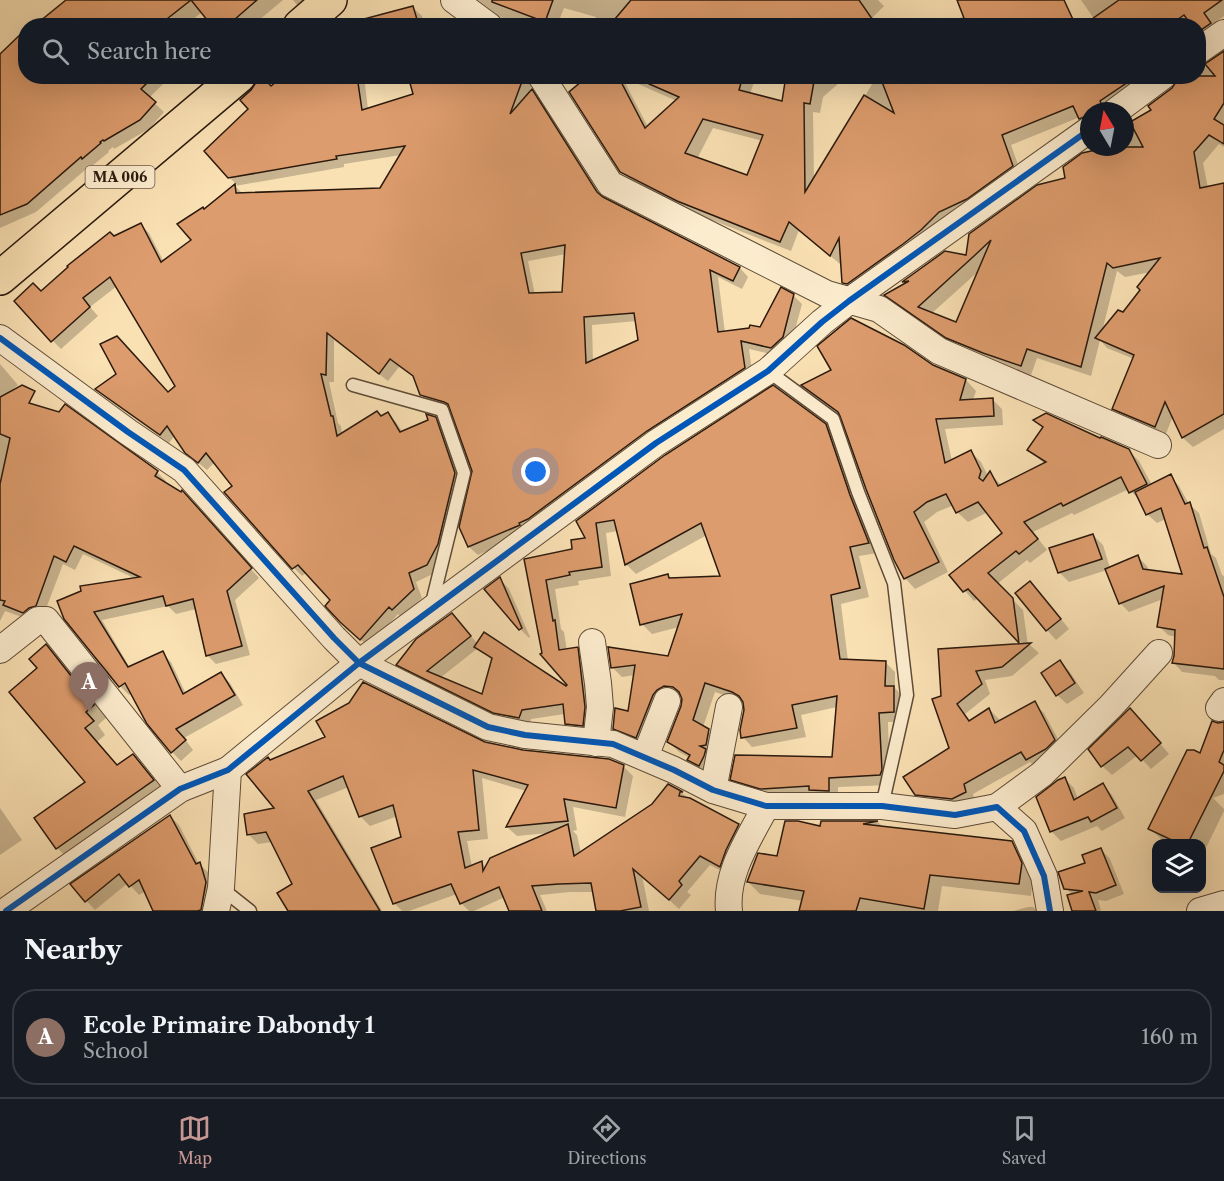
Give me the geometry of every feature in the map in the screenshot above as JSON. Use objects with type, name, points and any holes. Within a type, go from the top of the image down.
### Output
[{"type":"main road","points":[[309,18],[330,0]]},
{"type":"main road","name":"MA 006","points":[[0,278],[230,84]]},
{"type":"street","points":[[454,0],[478,18]]},
{"type":"street","points":[[1206,45],[1224,33]]},
{"type":"street","points":[[546,84],[610,184],[827,294],[879,309],[939,351],[1158,445]]},
{"type":"street","points":[[1128,102],[1153,84]]},
{"type":"street","points":[[6,911],[180,789],[228,770],[359,663],[656,443],[768,371],[849,301],[1080,136]]},
{"type":"street","points":[[0,338],[184,470],[359,663],[488,727],[525,735],[613,744],[674,770],[713,790],[766,806],[882,806],[955,814],[997,807],[1042,774],[1111,706],[1159,653]]},
{"type":"street","points":[[0,650],[38,620],[46,620],[180,789]]},
{"type":"street","points":[[592,642],[600,707],[596,742]]},
{"type":"street","points":[[645,758],[667,701]]},
{"type":"street","points":[[713,790],[729,707]]},
{"type":"street","points":[[219,900],[228,770]]},
{"type":"street","points":[[729,911],[731,880],[740,854],[766,806]]},
{"type":"street","points":[[997,807],[1024,831],[1044,876],[1050,911]]},
{"type":"street","points":[[1200,911],[1224,904]]},
{"type":"lane","points":[[768,371],[833,419],[858,492],[894,583],[907,695],[882,806]]},
{"type":"lane","points":[[353,385],[442,410],[464,473],[430,611]]},
{"type":"lane","points":[[219,900],[250,911]]},
{"type":"building","points":[[66,0],[191,0],[168,18],[44,18]]},
{"type":"building","points":[[191,0],[257,0],[236,18],[206,18]]},
{"type":"building","points":[[492,0],[553,0],[546,18],[534,18],[492,2]]},
{"type":"building","points":[[631,0],[859,0],[871,18],[616,18]]},
{"type":"building","points":[[957,0],[1064,0],[1072,18],[964,18]]},
{"type":"building","points":[[1119,0],[1222,0],[1204,13],[1211,23],[1206,26],[1206,18],[1186,18],[1184,15],[1180,18],[1093,18]]},
{"type":"building","points":[[413,6],[417,18],[368,18]]},
{"type":"building","points":[[18,37],[18,84],[146,84],[141,89],[156,102],[140,120],[100,142],[27,204],[0,215],[0,54]]},
{"type":"building","points":[[1224,51],[1224,103],[1214,119],[1224,125],[1224,144],[1209,135],[1194,152],[1200,188],[1224,183],[1224,414],[1182,438],[1165,402],[1155,427],[1112,409],[1134,355],[1095,338],[1118,310],[1123,312],[1140,290],[1137,287],[1160,258],[1113,268],[1107,263],[1081,367],[1027,349],[1021,366],[983,353],[946,338],[884,295],[909,281],[902,282],[945,251],[966,255],[969,234],[1037,185],[1065,178],[1063,167],[1080,154],[1134,156],[1134,147],[1143,147],[1134,130],[1134,120],[1151,110],[1148,106],[1175,84],[1206,84],[1206,76],[1215,76],[1206,63]],"holes":[[[991,240],[956,322],[918,307]]]},
{"type":"building","points":[[255,84],[271,86],[273,84],[358,84],[362,110],[413,94],[410,84],[521,84],[510,114],[532,89],[597,192],[740,267],[733,281],[710,270],[718,332],[749,328],[750,325],[760,327],[781,287],[794,294],[783,337],[771,348],[741,341],[745,368],[647,431],[528,519],[519,523],[520,525],[468,547],[459,527],[472,471],[448,404],[420,395],[413,376],[390,359],[379,374],[327,333],[326,375],[321,374],[337,436],[377,411],[381,416],[388,412],[400,432],[428,420],[426,414],[436,417],[455,473],[438,544],[427,565],[409,573],[414,589],[392,610],[389,607],[360,640],[325,606],[330,600],[298,565],[292,569],[224,492],[232,486],[206,453],[198,463],[185,453],[167,426],[160,435],[95,389],[116,374],[100,344],[117,336],[168,392],[175,386],[110,277],[83,298],[90,307],[51,342],[14,301],[33,283],[41,291],[67,266],[110,232],[114,236],[141,223],[161,262],[191,240],[177,224],[203,207],[204,209],[235,184],[236,193],[380,188],[405,146],[336,156],[337,159],[228,178],[204,151],[248,109],[240,100]],"holes":[[[565,245],[562,292],[529,293],[521,253]],[[634,313],[638,340],[586,363],[584,317]]]},
{"type":"building","points":[[578,84],[622,84],[645,128],[679,97],[649,84],[741,84],[739,90],[782,101],[785,84],[814,84],[810,104],[804,103],[805,192],[864,95],[894,113],[883,84],[1125,84],[1100,102],[1080,102],[1080,119],[1073,106],[1002,135],[1013,166],[967,199],[939,212],[921,230],[847,284],[842,283],[839,238],[830,256],[789,222],[780,242],[677,201],[620,172],[569,92]],"holes":[[[703,119],[763,135],[747,175],[685,153]]]},
{"type":"building","points":[[851,318],[904,345],[933,365],[966,379],[960,400],[993,398],[994,416],[936,419],[945,463],[971,450],[981,471],[979,478],[983,481],[990,471],[998,486],[1046,462],[1027,450],[1043,427],[1033,420],[1046,413],[1129,449],[1147,484],[1129,493],[1121,477],[1063,506],[1061,503],[1024,522],[1038,539],[1019,554],[1016,551],[988,573],[1013,598],[1019,643],[968,589],[963,592],[949,575],[1002,533],[978,502],[956,513],[946,494],[927,502],[914,512],[939,562],[904,579],[894,560],[838,412],[801,385],[831,370],[817,346]]},
{"type":"building","points":[[22,385],[35,391],[29,403],[59,412],[65,404],[158,471],[155,476],[181,492],[182,490],[252,568],[227,591],[242,646],[206,656],[193,599],[166,606],[163,596],[94,612],[128,667],[163,651],[183,694],[221,672],[235,695],[176,729],[186,740],[171,753],[147,724],[125,683],[119,687],[64,619],[57,601],[81,591],[80,586],[140,577],[74,546],[66,562],[54,556],[36,606],[23,613],[3,605],[5,601],[0,600],[0,484],[10,438],[0,434],[0,397]]},
{"type":"building","points":[[773,385],[826,424],[869,543],[850,547],[860,588],[831,595],[840,659],[886,661],[885,686],[894,686],[894,712],[879,713],[882,770],[880,775],[829,778],[829,791],[809,790],[809,786],[760,789],[730,780],[735,755],[832,757],[837,696],[792,705],[797,728],[741,738],[743,702],[732,692],[705,683],[693,720],[709,729],[706,745],[700,746],[706,749],[699,766],[687,760],[690,755],[667,742],[682,699],[673,687],[664,686],[653,695],[636,738],[613,729],[615,708],[628,711],[635,665],[611,668],[608,647],[668,656],[682,614],[640,625],[630,584],[668,574],[669,578],[720,576],[701,523],[625,565],[614,520],[596,523],[602,567],[569,572],[570,575],[546,580],[559,650],[578,647],[585,707],[583,726],[565,724],[563,704],[522,710],[519,718],[493,713],[396,665],[416,639],[452,613],[471,636],[427,671],[482,694],[492,658],[474,647],[484,632],[566,686],[540,654],[542,653],[524,559],[572,549],[571,540],[585,538],[576,521],[665,455]]},
{"type":"building","points":[[1171,474],[1185,504],[1190,502],[1204,548],[1207,547],[1224,597],[1224,669],[1172,663],[1175,630],[1157,627],[1164,586],[1119,604],[1105,569],[1138,555],[1143,569],[1182,574],[1161,508],[1146,515],[1135,492]]},
{"type":"building","points":[[1093,534],[1102,559],[1058,573],[1049,548]]},
{"type":"building","points":[[500,577],[522,628],[519,630],[484,589]]},
{"type":"building","points":[[1030,581],[1061,619],[1046,631],[1015,593]]},
{"type":"building","points":[[1031,643],[1002,667],[976,671],[982,684],[957,704],[969,721],[989,708],[995,723],[1035,701],[1055,740],[1046,749],[1026,760],[1021,752],[964,784],[966,792],[952,799],[915,795],[903,777],[949,748],[932,699],[941,696],[938,649]]},
{"type":"building","points":[[46,644],[94,705],[86,712],[94,721],[85,728],[117,765],[133,754],[154,780],[56,849],[34,818],[85,782],[9,692],[37,668],[29,659]]},
{"type":"building","points":[[1060,660],[1075,683],[1056,696],[1041,673]]},
{"type":"building","points":[[363,682],[485,742],[523,750],[609,759],[624,765],[616,808],[564,799],[568,821],[506,827],[528,785],[473,770],[479,830],[458,832],[465,868],[482,861],[483,871],[490,858],[568,824],[574,856],[652,804],[668,784],[683,792],[680,792],[679,796],[690,798],[739,824],[720,867],[700,856],[679,881],[682,885],[669,900],[633,869],[641,907],[620,911],[596,911],[591,883],[532,886],[542,911],[509,911],[499,887],[460,904],[451,884],[393,904],[371,848],[401,837],[393,805],[359,817],[343,776],[308,791],[380,911],[288,911],[277,893],[292,884],[266,832],[247,835],[244,814],[274,808],[246,774],[268,757],[270,760],[325,737],[316,721],[349,703]]},
{"type":"building","points":[[1130,708],[1161,743],[1141,761],[1128,747],[1101,767],[1088,749]]},
{"type":"building","points":[[1212,721],[1224,722],[1224,750],[1219,762],[1224,765],[1224,771],[1190,839],[1169,839],[1148,829],[1187,750],[1200,753]]},
{"type":"building","points":[[1065,777],[1074,800],[1103,783],[1117,808],[1091,822],[1088,817],[1050,832],[1036,797]]},
{"type":"building","points":[[170,815],[196,864],[200,862],[206,882],[201,910],[153,911],[139,880],[129,887],[119,874],[85,902],[70,884]]},
{"type":"building","points":[[785,821],[798,821],[820,826],[821,821],[878,821],[863,824],[1012,841],[1022,863],[1019,884],[930,875],[924,909],[860,898],[856,911],[799,911],[804,891],[747,882],[758,853],[777,856]]},
{"type":"building","points":[[1101,848],[1116,885],[1096,893],[1089,892],[1096,911],[1072,911],[1067,895],[1083,891],[1064,889],[1058,872],[1085,863],[1082,855]]},
{"type":"cycle path","points":[[6,911],[180,789],[228,770],[359,663],[656,443],[768,371],[849,301],[1080,136]]},
{"type":"cycle path","points":[[0,338],[184,470],[359,663],[488,727],[525,735],[613,744],[674,770],[713,790],[766,806],[882,806],[955,815],[997,807],[1024,831],[1044,876],[1050,911]]},
{"type":"place","name":"Ecole Primaire Dabondy 1","points":[[89,712]]}]
